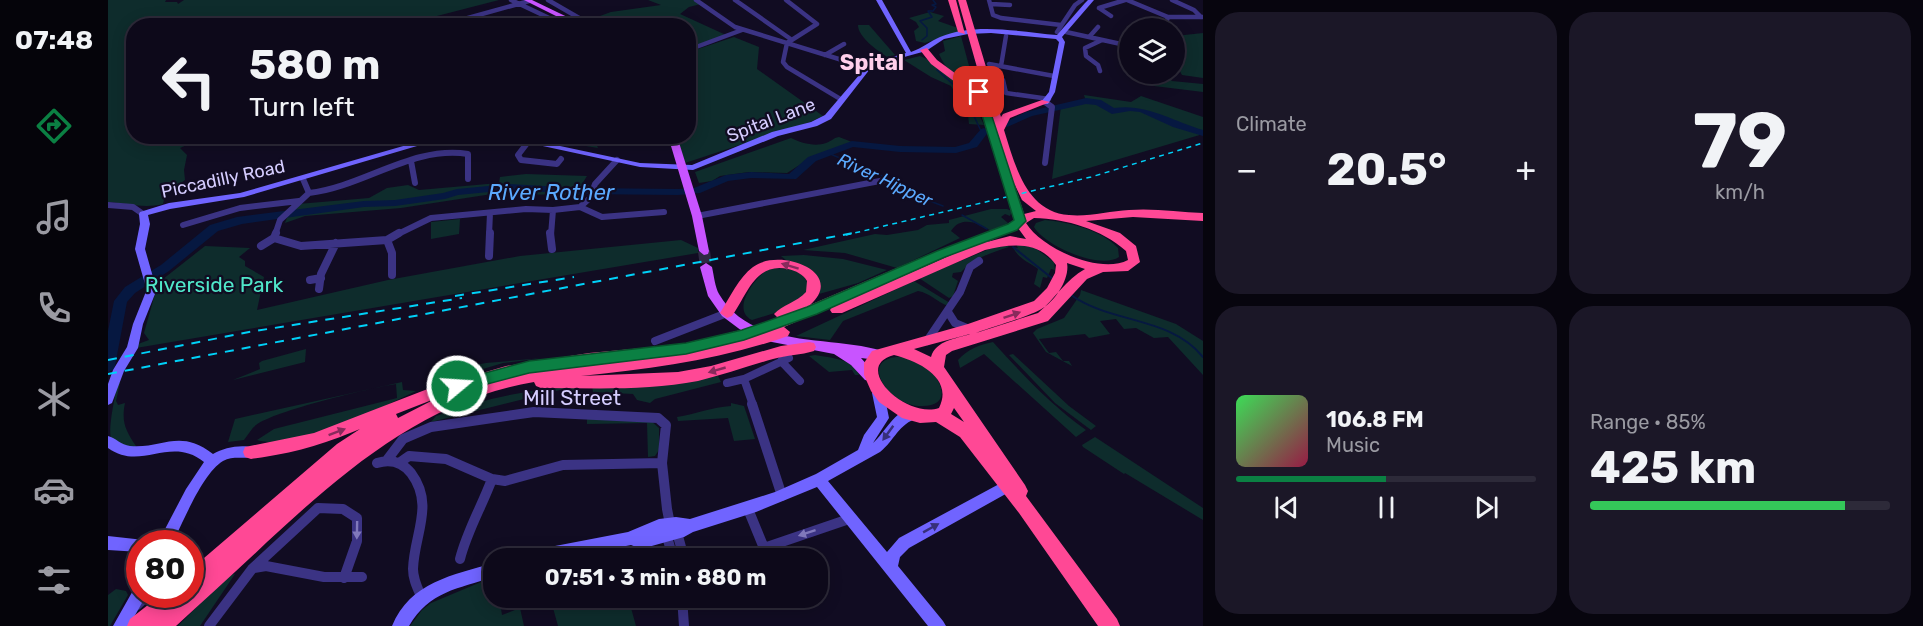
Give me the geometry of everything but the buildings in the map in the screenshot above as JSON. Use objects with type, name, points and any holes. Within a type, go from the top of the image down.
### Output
[{"type":"highway","points":[[936,368],[940,352],[947,347],[1039,304],[1057,282],[1062,265],[1047,249],[1025,232],[1020,221],[952,0]]},
{"type":"highway","points":[[962,0],[1009,163],[1026,198],[1048,214]]},
{"type":"highway","points":[[912,53],[927,54],[971,89],[988,120]]},
{"type":"highway","points":[[999,131],[1002,122],[1011,113],[1049,105]]},
{"type":"highway","points":[[1066,218],[1133,213],[1203,217]]},
{"type":"highway","points":[[251,452],[294,446],[316,440],[430,394],[529,367],[656,353],[746,336],[941,254],[1007,230],[1032,214],[1048,214],[1066,218],[1116,236],[1129,245],[1134,252],[1134,262],[1125,268],[1087,273],[1073,283],[1055,308],[1042,317],[877,355],[871,363],[870,376],[878,393],[887,401],[914,414],[931,418],[945,413],[950,404],[948,385]]},
{"type":"highway","points":[[1116,236],[1114,226],[1124,221],[1203,222]]},
{"type":"highway","points":[[161,626],[333,471],[374,440],[434,407],[469,393],[506,382],[552,373],[686,358],[981,247],[1010,240],[1047,249],[1106,269]]},
{"type":"highway","points":[[727,313],[760,267],[784,263],[807,274],[812,279],[814,290],[806,301],[772,327]]},
{"type":"highway","points":[[963,405],[946,368],[947,359],[977,333]]},
{"type":"highway","points":[[506,382],[664,380],[714,371],[788,348],[809,347]]},
{"type":"highway","points":[[896,350],[913,355],[936,368],[1021,494],[1025,507]]},
{"type":"highway","points":[[204,571],[358,439],[397,414],[457,386]]},
{"type":"highway","points":[[939,416],[951,421],[969,434],[1006,487],[1025,507],[1110,626]]},
{"type":"highway","points":[[129,622],[153,608]]},
{"type":"main road","points":[[525,2],[563,18]]},
{"type":"main road","points":[[675,144],[697,216],[704,251]]},
{"type":"main road","points":[[706,267],[706,281],[710,291],[727,313],[746,326],[776,339],[809,347],[877,355]]},
{"type":"main road","points":[[832,349],[856,361],[870,376]]},
{"type":"street","points":[[511,0],[525,2],[552,18]]},
{"type":"street","points":[[548,0],[579,18]]},
{"type":"street","points":[[696,0],[727,23],[742,30],[868,68],[912,53]]},
{"type":"street","points":[[735,0],[792,40]]},
{"type":"street","points":[[786,0],[817,24],[787,43],[783,62],[787,67],[842,100]]},
{"type":"street","points":[[879,0],[898,32],[906,51],[912,53]]},
{"type":"street","points":[[1064,28],[1075,5],[1082,0]]},
{"type":"street","points":[[927,54],[942,38],[955,34],[983,31],[1058,34],[1090,0]]},
{"type":"street","points":[[1110,15],[1100,10],[1100,7],[1126,0],[1168,17],[1202,17]]},
{"type":"street","points":[[1172,0],[1194,10],[1202,17]]},
{"type":"street","points":[[468,18],[525,2]]},
{"type":"street","points":[[1010,5],[990,2],[993,15],[1001,18],[1064,28],[1119,44]]},
{"type":"street","points":[[1090,36],[1095,27]]},
{"type":"street","points":[[696,47],[742,30]]},
{"type":"street","points":[[1045,163],[1049,105],[1062,42],[1058,34]]},
{"type":"street","points":[[1001,66],[1006,36]]},
{"type":"street","points":[[1100,71],[1098,65],[1086,56],[1084,48],[1102,40]]},
{"type":"street","points":[[825,55],[844,44]]},
{"type":"street","points":[[989,64],[1054,76]]},
{"type":"street","name":"Spital Lane","points":[[683,167],[702,165],[775,134],[814,124],[828,117],[868,68]]},
{"type":"street","points":[[995,80],[1003,80],[1006,93],[1049,105]]},
{"type":"street","name":"Piccadilly Road","points":[[143,214],[169,206],[241,195],[419,144]]},
{"type":"street","points":[[526,144],[518,155],[521,160],[556,164],[561,159]]},
{"type":"street","points":[[538,144],[640,165],[683,167]]},
{"type":"street","points":[[261,246],[274,238],[279,220],[309,193],[333,190],[411,161],[464,153],[468,154],[469,159],[468,178]]},
{"type":"street","points":[[580,207],[590,198],[593,186],[617,160]]},
{"type":"street","points":[[411,161],[415,183]]},
{"type":"street","name":"Spital Lane","points":[[689,187],[702,165]]},
{"type":"street","points":[[303,179],[309,193]]},
{"type":"street","points":[[697,216],[885,180]]},
{"type":"street","points":[[183,225],[244,206],[299,201]]},
{"type":"street","points":[[108,205],[133,207],[143,214],[145,224],[140,249],[150,284],[150,294],[138,324],[132,348],[119,370],[108,400]]},
{"type":"street","points":[[274,238],[301,246],[387,240],[426,219],[526,209],[553,210],[580,207],[602,217],[664,212]]},
{"type":"street","points":[[552,249],[550,228],[553,210]]},
{"type":"street","points":[[489,256],[490,213]]},
{"type":"street","points":[[387,240],[392,253],[392,275]]},
{"type":"street","points":[[319,289],[321,278],[336,243]]},
{"type":"street","points":[[926,342],[960,292],[970,267],[978,261]]},
{"type":"street","points":[[310,280],[321,278]]},
{"type":"street","points":[[948,312],[956,323],[977,333]]},
{"type":"street","points":[[655,341],[687,332],[727,313]]},
{"type":"street","points":[[728,383],[744,379],[785,360],[800,381]]},
{"type":"street","points":[[744,379],[782,496]]},
{"type":"street","points":[[863,453],[868,439],[883,418],[878,393]]},
{"type":"street","name":"Mill Street","points":[[387,460],[397,444],[422,430],[534,412],[658,418],[662,421],[667,433],[662,463]]},
{"type":"street","points":[[580,548],[631,538],[641,542],[674,527],[748,508],[820,481],[863,453],[880,446],[897,421],[904,416],[914,414]]},
{"type":"street","points":[[108,441],[116,448],[132,452],[169,445],[193,448],[209,465]]},
{"type":"street","points":[[175,530],[209,465],[227,453],[251,452]]},
{"type":"street","points":[[399,463],[409,456],[446,459],[492,479],[515,480],[563,465],[662,463],[674,527],[681,548]]},
{"type":"street","points":[[377,463],[387,460],[399,463],[417,482],[424,500],[425,508],[413,567],[421,596]]},
{"type":"street","points":[[460,559],[466,536],[480,512],[492,479]]},
{"type":"street","points":[[820,481],[938,626]]},
{"type":"street","points":[[891,566],[893,554],[904,543],[1006,487]]},
{"type":"street","points":[[209,626],[252,568],[318,508],[343,509],[357,518],[359,531],[344,578]]},
{"type":"street","points":[[748,508],[764,548],[849,519]]},
{"type":"street","points":[[673,548],[674,527]]},
{"type":"street","points":[[108,543],[126,544]]},
{"type":"street","points":[[252,568],[266,566],[324,578],[362,577]]},
{"type":"street","points":[[400,626],[408,611],[421,596],[441,586],[483,573]]},
{"type":"street","points":[[129,622],[139,608]]},
{"type":"street","points":[[683,608],[684,626]]},
{"type":"green space","points":[[108,0],[166,0],[165,2],[177,2],[178,4],[184,0],[499,0],[429,18],[126,18],[126,144],[189,144],[180,148],[187,155],[185,180],[165,195],[163,204],[149,206],[108,202]]},
{"type":"green space","points":[[648,0],[694,0],[701,4],[689,7],[680,14],[689,18],[594,18],[611,12],[661,5]]},
{"type":"green space","points":[[930,12],[944,16],[938,21],[958,28],[959,32],[925,43],[916,41],[914,31],[919,27],[909,18]]},
{"type":"green space","points":[[696,21],[726,35],[696,46]]},
{"type":"green space","points":[[858,25],[869,25],[895,55],[887,57],[873,47],[861,34]]},
{"type":"green space","points":[[1203,33],[1203,78],[1185,75],[1185,35]]},
{"type":"green space","points":[[961,36],[972,77],[971,82],[955,76],[939,54],[945,51],[943,41]]},
{"type":"green space","points":[[734,37],[759,47],[757,69],[823,116],[685,163],[679,144],[696,144],[696,50]]},
{"type":"green space","points":[[920,56],[929,60],[968,90],[984,125],[969,124],[968,115],[951,86],[931,77],[904,60]]},
{"type":"green space","points":[[1185,82],[1203,84],[1203,92],[1146,85]]},
{"type":"green space","points":[[1084,95],[1131,102],[1141,96],[1203,117],[1203,134],[1052,179],[1061,106],[1086,101]]},
{"type":"green space","points":[[839,137],[852,142],[812,157],[787,173],[749,172],[720,176],[712,181],[699,183],[695,172],[791,138],[817,145]]},
{"type":"green space","points":[[574,144],[596,144],[598,148]]},
{"type":"green space","points":[[526,174],[587,176],[582,184],[589,185],[585,195],[492,194],[401,208],[305,216],[285,223],[288,215],[298,204],[369,198],[387,188],[408,185],[419,190],[499,183],[500,177]]},
{"type":"green space","points":[[991,209],[1012,211],[1010,216],[1005,214],[1001,217],[1008,223],[991,231],[976,223],[960,223],[951,231],[960,238],[897,268],[845,253],[803,250],[875,234],[887,235],[918,230],[927,225],[949,223],[949,220]]},
{"type":"green space","points":[[460,219],[459,234],[431,239],[431,222]]},
{"type":"green space","points":[[1045,220],[1074,225],[1103,236],[1118,248],[1119,257],[1110,260],[1087,258],[1049,242],[1034,227],[1036,223]]},
{"type":"green space","name":"Riverside Park","points":[[681,240],[698,248],[698,253],[136,348],[138,344],[149,340],[144,333],[158,283],[205,246],[250,248],[239,257],[245,261],[245,266],[264,277],[257,310],[388,280],[520,256]]},
{"type":"green space","points":[[1004,243],[1009,247],[977,260],[961,272],[953,273],[952,277],[958,281],[953,296],[949,298],[919,278]]},
{"type":"green space","points":[[1015,243],[1035,248],[1054,262],[1055,270],[1051,269],[1047,278],[1043,277],[1040,288],[1034,284],[1038,269],[1018,255],[1013,247],[1018,248]]},
{"type":"green space","points":[[804,255],[843,259],[887,270],[858,283],[819,294],[820,288],[781,256]]},
{"type":"green space","points":[[769,268],[798,272],[809,286],[806,295],[781,311],[752,320],[746,315],[744,301],[758,278]]},
{"type":"green space","points":[[914,281],[950,303],[948,306],[918,291],[843,321],[830,340],[796,336]]},
{"type":"green space","points":[[1081,290],[1176,324],[1203,341],[1203,375],[1168,337],[1154,338],[1136,328],[1124,329],[1116,319],[1100,321],[1110,334],[1089,338],[1085,334],[1039,339],[1049,353],[1056,352],[1063,361],[1069,361],[1072,366],[1046,352],[1033,333],[1037,329],[1064,318]]},
{"type":"green space","points":[[993,342],[1049,400],[1086,430],[1076,437],[984,354],[960,368],[958,360],[966,353],[978,346]]},
{"type":"green space","points":[[306,349],[305,362],[233,380],[260,369],[259,363],[262,361]]},
{"type":"green space","points":[[1013,354],[1069,406],[1096,426],[1091,430],[1055,403],[1009,355]]},
{"type":"green space","points":[[815,355],[846,362],[856,369],[859,375],[855,375],[852,370],[829,372],[809,356]]},
{"type":"green space","points":[[906,357],[921,364],[936,377],[942,391],[937,402],[919,406],[907,403],[887,389],[881,380],[879,371],[882,363],[891,358]]},
{"type":"green space","points":[[543,358],[503,363],[430,385],[429,374],[486,363]]},
{"type":"green space","points":[[718,376],[721,382],[655,399],[650,403],[637,400],[633,394],[593,392],[592,386],[672,384]]},
{"type":"green space","points":[[402,382],[403,390],[416,391],[360,418],[315,435],[274,442],[257,440],[274,429],[397,398],[396,384],[345,395],[282,413],[256,425],[244,440],[228,442],[235,419]]},
{"type":"green space","points":[[118,383],[120,383],[116,401],[118,405],[125,403],[125,426],[136,446],[132,450],[111,438],[111,419]]},
{"type":"green space","points":[[576,387],[576,396],[566,397],[564,389],[431,422],[436,416],[488,400],[540,390]]},
{"type":"green space","points":[[731,403],[744,406],[755,439],[734,441],[728,418],[678,421],[677,417],[731,406]]},
{"type":"green space","points":[[587,416],[650,420],[659,428],[659,450],[655,456],[648,457],[647,423],[587,424]]},
{"type":"green space","points":[[1095,437],[1203,508],[1203,520],[1083,447],[1082,445]]},
{"type":"green space","points":[[235,574],[200,626],[178,626],[196,608],[204,608],[204,599],[228,575]]},
{"type":"green space","points":[[483,581],[483,608],[501,608],[502,615],[520,608],[524,626],[410,626],[422,610],[431,603]]},
{"type":"green space","points":[[116,589],[126,591],[126,598],[110,626],[108,626],[108,595]]},
{"type":"green space","points":[[553,608],[631,608],[636,626],[558,626]]},
{"type":"waterway","points":[[922,40],[927,36],[927,28],[920,21],[932,17],[928,11],[933,11],[936,7],[932,5],[936,4],[933,0]]},
{"type":"waterway","points":[[937,70],[963,93],[982,133]]},
{"type":"waterway","name":"River Rother","points":[[1007,124],[1029,114],[1086,101],[1098,102],[1112,111],[1130,108],[1142,110],[1176,125],[1203,133]]},
{"type":"waterway","name":"River Rother","points":[[108,366],[121,301],[130,290],[165,268],[214,228],[241,220],[364,204],[395,203],[445,196],[457,192],[509,187],[579,191],[696,191],[726,178],[751,175],[792,177],[812,159],[852,144],[900,149],[956,150],[973,145],[984,131]]},
{"type":"waterway","name":"River Hipper","points":[[828,153],[894,181],[922,198],[943,206]]},
{"type":"waterway","name":"River Hipper","points":[[962,215],[987,229]]},
{"type":"waterway","name":"River Hipper","points":[[1013,247],[1053,279]]},
{"type":"waterway","name":"River Hipper","points":[[1071,295],[1104,311],[1174,334],[1190,344],[1203,357]]},
{"type":"tunnel","points":[[704,251],[706,267]]},
{"type":"railway","points":[[846,235],[1091,177],[1203,143]]},
{"type":"railway","points":[[108,374],[853,233]]},
{"type":"railway","points":[[455,296],[574,277]]},
{"type":"railway","points":[[108,360],[249,332],[462,298]]},
{"type":"district","name":"Spital","points":[[872,62]]},
{"type":"route","points":[[457,386],[491,375],[529,367],[686,349],[744,335],[771,327],[969,242],[1012,227],[1020,222],[1018,209],[1000,161],[979,92]]}]
